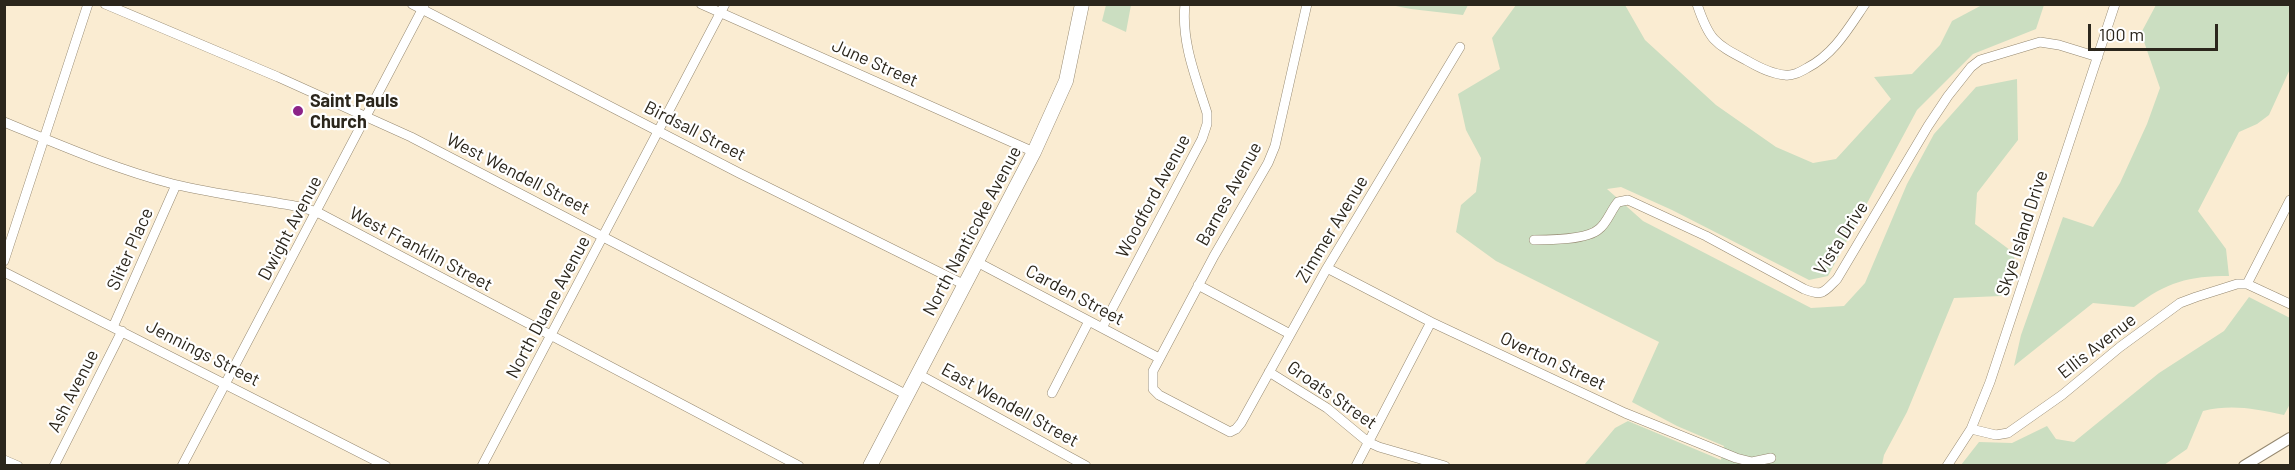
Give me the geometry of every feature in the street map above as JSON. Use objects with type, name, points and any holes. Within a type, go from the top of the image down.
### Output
[{"type":"main road","name":"North Nanticoke Avenue","points":[[870,465],[1034,152],[1066,81],[1082,4]]},
{"type":"street","points":[[4,261],[88,4]]},
{"type":"street","name":"West Wendell Street","points":[[105,4],[366,116],[907,395]]},
{"type":"street","name":"Birdsall Street","points":[[412,4],[423,7],[659,131],[964,285]]},
{"type":"street","name":"June Street","points":[[701,4],[723,9],[1034,152]]},
{"type":"street","name":"Woodford Avenue","points":[[1102,328],[1208,124],[1207,113],[1186,40],[1185,4]]},
{"type":"street","name":"Barnes Avenue","points":[[1236,429],[1230,432],[1159,395],[1153,389],[1153,371],[1198,285],[1268,163],[1275,146],[1307,4]]},
{"type":"street","points":[[1697,4],[1704,27],[1721,47],[1762,69],[1786,75],[1794,74],[1819,62],[1832,51],[1865,4]]},
{"type":"street","name":"Skye Island Drive","points":[[1947,465],[1971,429],[1990,382],[2115,4]]},
{"type":"street","name":"Dwight Avenue","points":[[182,465],[227,384],[423,7]]},
{"type":"street","name":"North Duane Avenue","points":[[482,465],[723,9]]},
{"type":"street","name":"Vista Drive","points":[[1534,240],[1552,240],[1591,234],[1600,229],[1618,202],[1628,200],[1706,236],[1804,289],[1816,294],[1823,293],[1837,279],[1928,126],[1971,67],[1980,60],[2040,42],[2059,45],[2098,57]]},
{"type":"street","name":"Zimmer Avenue","points":[[1236,429],[1327,268],[1460,47]]},
{"type":"street","name":"West Franklin Street","points":[[4,122],[94,159],[176,184],[317,212],[799,465]]},
{"type":"street","name":"Sliter Place","points":[[113,327],[176,184]]},
{"type":"street","points":[[2290,200],[2247,284],[2290,304]]},
{"type":"street","name":"Carden Street","points":[[977,262],[1159,358]]},
{"type":"street","name":"Overton Street","points":[[1327,268],[1431,322],[1625,414],[1736,458],[1752,462],[1771,458]]},
{"type":"street","name":"Jennings Street","points":[[4,272],[386,465]]},
{"type":"street","name":"Ellis Avenue","points":[[1971,429],[1996,435],[2008,433],[2038,413],[2180,303],[2237,284],[2247,284]]},
{"type":"street","points":[[1198,285],[1290,334]]},
{"type":"street","points":[[1052,393],[1089,321]]},
{"type":"street","points":[[1356,465],[1431,322]]},
{"type":"street","name":"Ash Avenue","points":[[54,465],[122,331]]},
{"type":"street","name":"Groats Street","points":[[1269,372],[1327,408],[1368,442],[1445,465]]},
{"type":"street","name":"East Wendell Street","points":[[918,374],[1086,465]]},
{"type":"street","points":[[2244,465],[2290,438]]},
{"type":"street","points":[[4,460],[18,465]]},
{"type":"green space","points":[[1106,5],[1131,5],[1126,32],[1102,21]]},
{"type":"green space","points":[[1391,5],[1468,5],[1463,15]]},
{"type":"green space","points":[[1516,5],[1625,5],[1645,40],[1716,105],[1776,147],[1813,163],[1836,159],[1891,99],[1874,77],[1912,74],[1940,45],[1952,21],[1982,5],[2044,5],[2036,29],[1973,54],[1917,110],[1828,276],[1809,280],[1672,210],[1621,187],[1607,189],[1643,221],[1811,308],[1844,306],[1865,283],[1907,184],[1934,134],[1976,87],[2017,79],[2018,140],[1977,193],[1975,224],[2014,253],[2015,272],[2001,296],[1954,298],[1907,412],[1884,455],[1882,465],[1584,465],[1615,428],[1628,421],[1721,460],[1724,446],[1677,426],[1632,402],[1659,342],[1496,261],[1456,232],[1461,205],[1476,192],[1481,158],[1466,130],[1458,94],[1500,69],[1492,38]]},
{"type":"green space","points":[[2156,5],[2290,5],[2290,69],[2269,115],[2257,124],[2239,132],[2198,211],[2226,249],[2229,276],[2202,277],[2178,282],[2146,298],[2134,307],[2093,303],[2014,366],[2021,335],[2063,217],[2093,227],[2120,183],[2147,124],[2160,88],[2141,33]]},
{"type":"green space","points":[[2249,297],[2290,318],[2290,404],[2284,415],[2234,408],[2203,411],[2187,449],[2164,465],[1961,465],[1979,442],[2012,443],[2047,426],[2056,439],[2074,442],[2159,373],[2224,331]]},
{"type":"place","name":"Saint Pauls Church","points":[[298,111]]}]
